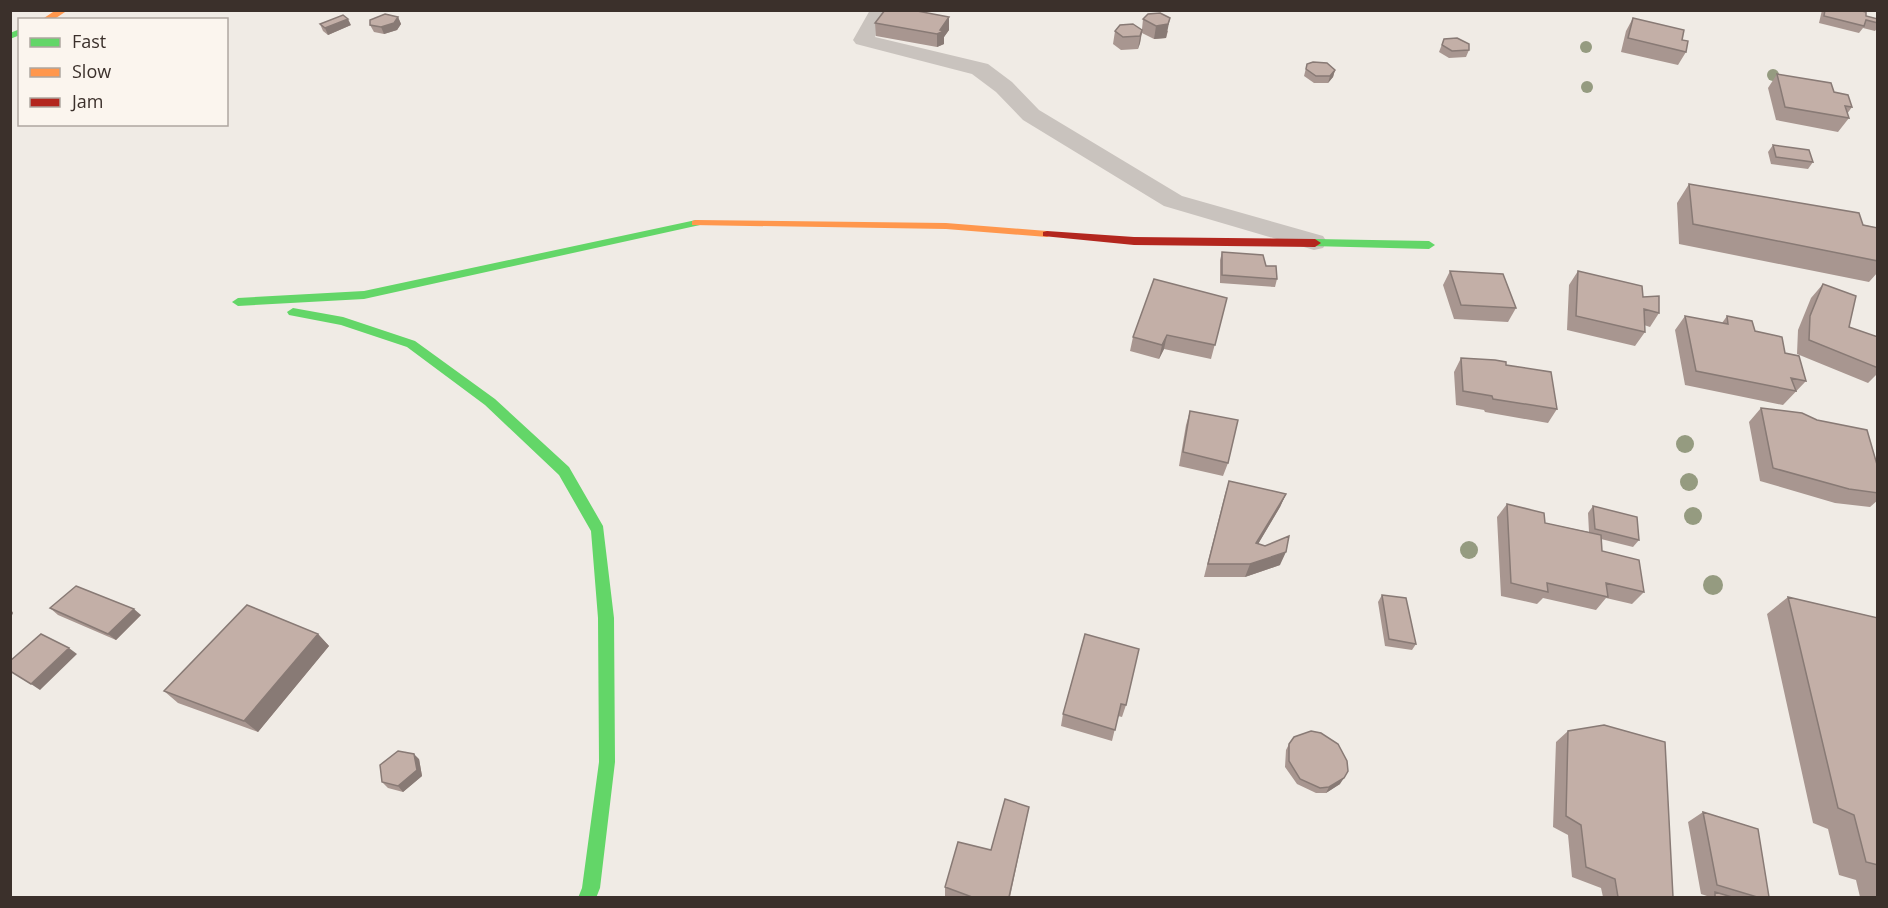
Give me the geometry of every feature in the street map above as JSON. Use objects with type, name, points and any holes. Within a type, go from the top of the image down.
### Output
[{"type":"street","points":[[49,18],[64,10]]},
{"type":"street","points":[[880,10],[863,40],[879,46],[943,58],[981,69],[1004,87],[1031,115],[1173,201],[1314,242]]},
{"type":"street","points":[[587,897],[591,888],[607,762],[606,618],[598,530],[564,471],[490,402],[411,344],[343,321],[238,302],[364,295],[699,222],[946,226],[1134,241],[1429,245]]},
{"type":"building","points":[[885,10],[912,10],[949,17],[940,30],[944,31],[937,34],[875,23]]},
{"type":"building","points":[[1825,10],[1858,10],[1866,12],[1866,16],[1878,19],[1878,23],[1866,20],[1864,26],[1824,16]]},
{"type":"building","points":[[1160,13],[1170,18],[1168,24],[1156,26],[1143,19],[1148,14]]},
{"type":"building","points":[[385,14],[398,17],[394,23],[381,27],[370,25],[370,20]]},
{"type":"building","points":[[343,15],[348,19],[325,28],[320,24]]},
{"type":"building","points":[[1633,18],[1684,30],[1682,40],[1688,41],[1686,52],[1628,38]]},
{"type":"building","points":[[1133,24],[1142,30],[1140,36],[1123,37],[1115,31],[1120,25]]},
{"type":"building","points":[[1457,38],[1469,44],[1469,50],[1452,51],[1442,45],[1444,39]]},
{"type":"building","points":[[1327,63],[1335,70],[1330,76],[1316,76],[1306,69],[1307,64]]},
{"type":"building","points":[[1777,74],[1831,83],[1834,92],[1848,95],[1852,107],[1845,106],[1849,118],[1785,107]]},
{"type":"building","points":[[1773,145],[1809,150],[1813,162],[1776,157]]},
{"type":"building","points":[[1689,184],[1859,213],[1863,225],[1878,228],[1878,261],[1693,224]]},
{"type":"building","points":[[1222,252],[1263,255],[1266,266],[1276,266],[1277,279],[1222,275]]},
{"type":"building","points":[[1450,271],[1503,274],[1516,308],[1461,305]]},
{"type":"building","points":[[1578,271],[1642,286],[1643,297],[1659,296],[1659,313],[1644,309],[1645,332],[1576,316]]},
{"type":"building","points":[[1154,279],[1227,298],[1215,345],[1167,335],[1162,345],[1133,337]]},
{"type":"building","points":[[1823,284],[1856,296],[1849,327],[1878,337],[1878,368],[1809,340],[1810,316]]},
{"type":"building","points":[[1685,316],[1728,324],[1727,316],[1752,321],[1755,331],[1782,337],[1785,353],[1799,356],[1806,381],[1791,378],[1796,391],[1696,371]]},
{"type":"building","points":[[1461,358],[1495,360],[1506,362],[1506,365],[1551,372],[1557,409],[1493,399],[1492,396],[1463,391]]},
{"type":"building","points":[[1761,408],[1802,413],[1817,420],[1867,430],[1878,468],[1878,493],[1849,489],[1773,468]]},
{"type":"building","points":[[1190,411],[1238,420],[1228,463],[1183,452]]},
{"type":"building","points":[[1229,481],[1286,494],[1256,543],[1265,546],[1289,536],[1286,552],[1250,564],[1208,564]]},
{"type":"building","points":[[1507,504],[1544,513],[1545,523],[1601,535],[1602,551],[1639,560],[1644,592],[1606,583],[1608,597],[1547,583],[1548,592],[1511,583]]},
{"type":"building","points":[[1593,506],[1637,517],[1639,540],[1595,529]]},
{"type":"building","points":[[76,586],[134,609],[108,634],[50,608]]},
{"type":"building","points":[[1382,595],[1406,598],[1416,644],[1389,639]]},
{"type":"building","points":[[1788,597],[1878,618],[1878,865],[1866,862],[1854,815],[1838,808]]},
{"type":"building","points":[[247,605],[318,634],[244,721],[164,691]]},
{"type":"building","points":[[41,634],[69,648],[31,684],[10,671],[10,661]]},
{"type":"building","points":[[1085,634],[1139,649],[1126,705],[1121,704],[1115,730],[1063,714]]},
{"type":"building","points":[[1604,725],[1665,742],[1673,897],[1618,897],[1615,879],[1586,867],[1581,825],[1566,816],[1568,731]]},
{"type":"building","points":[[1311,731],[1321,733],[1338,744],[1347,761],[1348,771],[1344,778],[1329,787],[1320,788],[1300,779],[1289,761],[1289,744],[1294,737]]},
{"type":"building","points":[[398,751],[414,754],[417,770],[398,786],[382,782],[380,765]]},
{"type":"building","points":[[1005,799],[1029,807],[1009,897],[972,897],[945,887],[958,842],[991,850]]},
{"type":"building","points":[[1703,812],[1758,829],[1769,897],[1757,897],[1717,885]]},
{"type":"building","points":[[1715,892],[1732,897],[1715,897]]},
{"type":"traffic: fast","points":[[10,36],[18,33]]},
{"type":"traffic: fast","points":[[238,302],[364,295],[696,223]]},
{"type":"traffic: fast","points":[[1315,243],[1429,245]]},
{"type":"traffic: fast","points":[[293,312],[343,321],[411,344],[490,402],[564,471],[598,530],[606,618],[607,762],[591,888],[587,898]]},
{"type":"traffic: slow","points":[[49,18],[64,10]]},
{"type":"traffic: slow","points":[[696,223],[946,226],[1047,234]]},
{"type":"traffic: jam","points":[[1047,234],[1134,241],[1315,243]]}]
